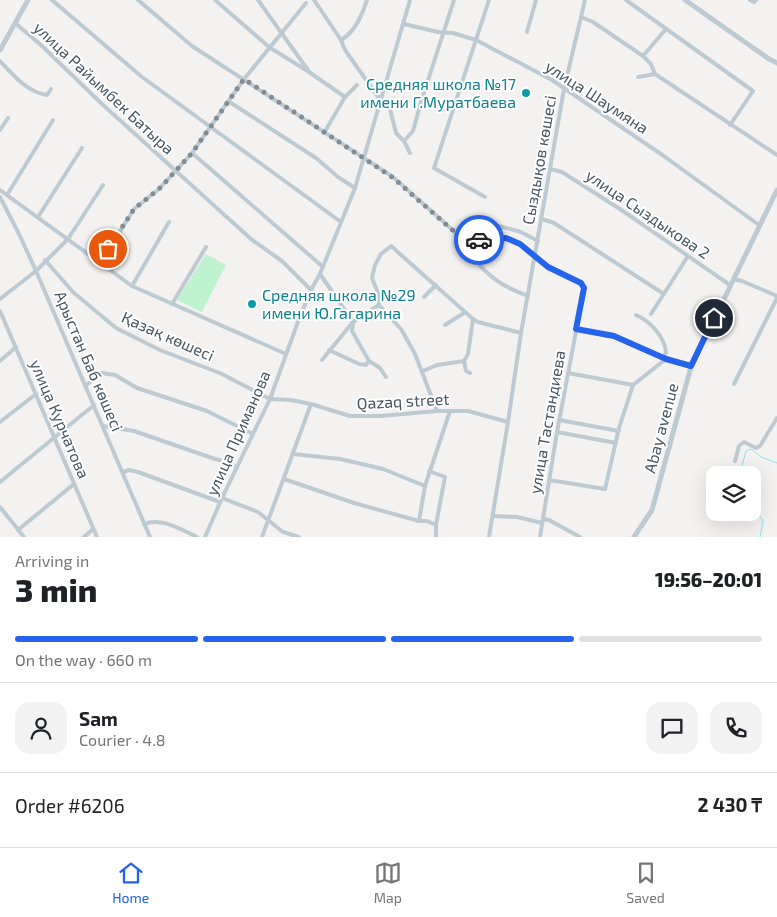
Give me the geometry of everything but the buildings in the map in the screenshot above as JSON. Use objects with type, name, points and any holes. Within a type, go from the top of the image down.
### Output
[{"type":"street","points":[[0,50],[28,0]]},
{"type":"street","points":[[52,0],[135,71],[274,176],[340,222]]},
{"type":"street","points":[[138,0],[192,46],[392,177],[465,241],[506,238],[520,244],[535,257]]},
{"type":"street","points":[[215,0],[269,47],[345,97]]},
{"type":"street","points":[[258,0],[309,72]]},
{"type":"street","points":[[314,0],[341,40],[344,50],[381,101],[390,109],[396,133],[404,141],[410,153]]},
{"type":"street","points":[[341,40],[354,30],[368,0]]},
{"type":"street","name":"улица Приманова","points":[[205,537],[270,399],[311,290],[320,274],[355,188],[410,0]]},
{"type":"street","points":[[404,141],[413,131],[454,0]]},
{"type":"street","points":[[485,197],[434,168],[489,0]]},
{"type":"street","points":[[527,32],[536,0]]},
{"type":"street","name":"Сыздықов көшесі","points":[[489,537],[521,333],[564,89],[585,0]]},
{"type":"street","points":[[626,0],[753,91],[730,125]]},
{"type":"street","points":[[685,0],[777,63]]},
{"type":"street","points":[[750,0],[754,2],[756,0]]},
{"type":"street","points":[[100,262],[134,209],[159,189],[192,153],[244,79],[306,3]]},
{"type":"street","points":[[581,17],[592,22],[643,56],[651,64],[655,74],[777,155]]},
{"type":"street","name":"улица Райымбек Батыра","points":[[15,23],[251,239],[282,261],[311,290]]},
{"type":"street","name":"улица Шаумяна","points":[[404,24],[438,32],[444,31],[476,40],[552,80],[661,154],[759,225]]},
{"type":"street","points":[[643,56],[666,29]]},
{"type":"street","points":[[295,63],[299,57]]},
{"type":"street","points":[[0,61],[22,84],[41,94],[47,95],[51,88]]},
{"type":"street","points":[[638,77],[655,74]]},
{"type":"street","points":[[324,133],[345,97],[357,85]]},
{"type":"street","points":[[228,101],[316,158],[338,177],[355,188]]},
{"type":"street","points":[[0,130],[8,118]]},
{"type":"street","points":[[7,195],[53,120]]},
{"type":"street","points":[[38,217],[82,148]]},
{"type":"street","points":[[192,153],[322,267]]},
{"type":"street","name":"улица Сыздыкова 2","points":[[550,169],[562,172],[623,211],[730,285]]},
{"type":"street","points":[[0,299],[36,271],[68,239],[103,185]]},
{"type":"street","points":[[0,190],[132,286],[286,354]]},
{"type":"street","name":"Abay avenue","points":[[634,537],[652,510],[691,366],[759,225],[775,201],[777,190]]},
{"type":"street","name":"Арыстан Баб көшесі","points":[[0,197],[36,271],[150,537]]},
{"type":"street","points":[[542,219],[554,223],[664,294]]},
{"type":"street","points":[[132,286],[169,222]]},
{"type":"street","points":[[499,226],[521,232],[538,241]]},
{"type":"street","points":[[437,411],[415,354],[400,329],[379,306],[378,293],[372,278],[375,265],[381,254],[391,246],[436,285],[464,313],[478,322],[521,333]]},
{"type":"street","points":[[172,304],[206,247]]},
{"type":"street","points":[[651,314],[688,256]]},
{"type":"street","name":"улица Тастандиева","points":[[535,257],[548,267],[581,283],[584,288],[559,420],[540,537]]},
{"type":"street","name":"Қазақ көшесі","points":[[45,260],[73,292],[116,328],[160,350],[222,374],[270,399]]},
{"type":"street","points":[[480,266],[506,288],[528,296]]},
{"type":"street","points":[[320,274],[353,322],[352,331],[369,361],[380,368],[386,377]]},
{"type":"street","points":[[733,279],[742,280],[777,297],[734,384]]},
{"type":"street","points":[[424,297],[436,285]]},
{"type":"street","points":[[322,360],[353,322],[379,306]]},
{"type":"street","name":"улица Курчатова","points":[[0,311],[96,537]]},
{"type":"street","points":[[445,325],[464,313]]},
{"type":"street","points":[[549,480],[605,489],[619,431],[633,385],[665,358],[666,353],[666,345],[657,332],[645,319],[636,315]]},
{"type":"street","points":[[470,373],[466,371],[464,361],[468,354],[474,319]]},
{"type":"street","points":[[576,329],[614,336],[665,358],[691,366]]},
{"type":"street","points":[[0,360],[16,347]]},
{"type":"street","points":[[329,350],[359,364],[366,365],[369,361]]},
{"type":"street","points":[[423,371],[437,365],[464,361]]},
{"type":"street","points":[[86,386],[102,373],[110,374],[138,388],[206,411],[253,434]]},
{"type":"street","points":[[568,373],[633,385]]},
{"type":"street","points":[[0,422],[36,394]]},
{"type":"street","name":"Qazaq street","points":[[270,399],[291,400],[311,404],[350,416],[381,416],[450,410],[468,411],[508,422]]},
{"type":"street","points":[[262,537],[311,404]]},
{"type":"street","points":[[0,482],[94,405]]},
{"type":"street","points":[[419,521],[429,471],[450,410]]},
{"type":"street","points":[[735,461],[739,446],[744,442],[756,448],[760,446],[777,418]]},
{"type":"street","points":[[559,420],[619,431]]},
{"type":"street","points":[[103,426],[134,431],[216,460],[228,462],[237,468]]},
{"type":"street","points":[[557,432],[616,443]]},
{"type":"street","points":[[293,454],[340,458],[383,469],[425,486]]},
{"type":"street","points":[[123,472],[128,470],[138,472],[258,512],[283,532],[299,537]]},
{"type":"street","points":[[429,471],[445,477],[436,525],[436,537]]},
{"type":"street","points":[[284,479],[354,503],[419,521],[427,521],[436,525]]},
{"type":"street","points":[[18,530],[74,484]]},
{"type":"street","points":[[0,508],[24,537]]},
{"type":"street","points":[[493,516],[542,521],[550,520],[580,537]]},
{"type":"street","points":[[144,524],[153,521],[164,523],[197,537]]},
{"type":"street","points":[[84,537],[93,529]]},
{"type":"green space","points":[[206,254],[226,265],[202,312],[177,300]]},
{"type":"waterway","points":[[742,466],[746,451],[751,449],[761,457],[777,463]]},
{"type":"waterway","points":[[760,537],[763,521],[761,518]]},
{"type":"way so far","points":[[108,249],[134,209],[159,189],[192,153],[244,79],[392,177],[465,241],[479,240]]},
{"type":"place","name":"Средняя школа №17 имени Г.Муратбаева","points":[[526,93]]},
{"type":"place","name":"Средняя школа №29 имени Ю.Гагарина","points":[[252,304]]},
{"type":"route","points":[[479,240],[506,238],[520,244],[548,267],[581,283],[584,288],[576,329],[614,336],[666,359],[691,366],[714,318]]}]
